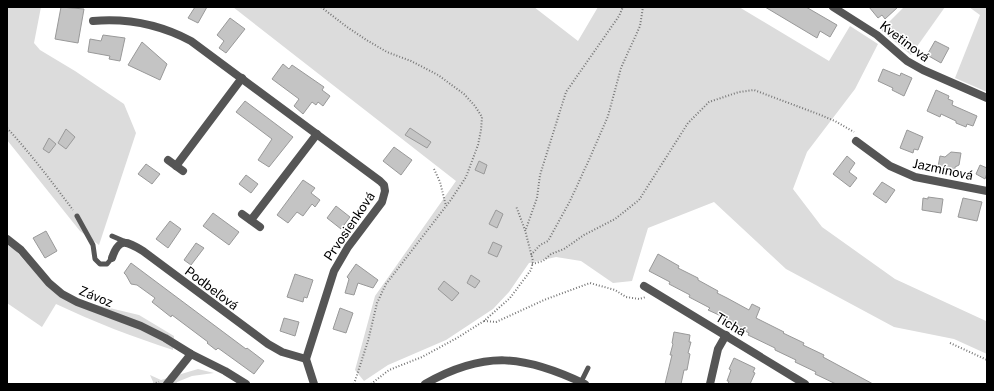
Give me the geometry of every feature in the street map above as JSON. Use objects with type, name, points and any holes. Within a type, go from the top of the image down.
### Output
[{"type":"street","name":"Kvetinová","points":[[833,7],[865,27],[912,64],[987,98]]},
{"type":"street","name":"Prvosienková","points":[[93,21],[110,19],[124,20],[156,27],[174,33],[200,46],[384,185],[385,191],[382,202],[348,247],[334,271],[306,359]]},
{"type":"street","points":[[168,160],[179,168],[242,78]]},
{"type":"street","points":[[251,220],[317,134]]},
{"type":"street","name":"Jazmínová","points":[[856,141],[890,166],[915,177],[987,191]]},
{"type":"street","points":[[242,214],[260,227]]},
{"type":"street","name":"Závoz","points":[[7,239],[21,250],[49,283],[62,294],[77,302],[141,326],[225,371],[246,384]]},
{"type":"street","points":[[112,258],[118,245],[127,243]]},
{"type":"street","name":"Podbeľová","points":[[127,243],[143,251],[271,346],[282,352],[306,359]]},
{"type":"street","name":"Tichá","points":[[644,286],[805,384]]},
{"type":"street","points":[[710,384],[718,349],[726,335]]},
{"type":"street","points":[[167,384],[191,354]]},
{"type":"street","points":[[306,359],[314,384]]},
{"type":"street","points":[[424,384],[458,368],[495,360],[512,360],[534,363],[554,369],[583,383]]},
{"type":"lane","points":[[77,216],[93,245],[95,259],[100,264],[107,264],[112,258]]},
{"type":"lane","points":[[112,236],[127,243]]},
{"type":"lane","points":[[583,383],[588,368]]},
{"type":"path","points":[[321,7],[347,27],[387,52],[411,61],[438,75],[464,94],[475,106],[482,117],[482,130],[466,177],[446,206],[386,284],[377,303],[368,341],[354,384]]},
{"type":"path","points":[[526,230],[537,198],[540,175],[566,92],[619,16],[623,7]]},
{"type":"path","points":[[531,255],[540,246],[548,241],[570,201],[588,162],[608,116],[621,68],[640,26],[643,7]]},
{"type":"path","points":[[532,264],[543,261],[551,254],[564,249],[584,235],[616,219],[639,200],[688,123],[709,102],[739,92],[754,90],[835,121],[854,132],[856,141]]},
{"type":"path","points":[[7,128],[25,148],[77,216]]},
{"type":"path","points":[[434,169],[440,182],[446,206]]},
{"type":"path","points":[[371,384],[389,370],[438,349],[484,321],[510,298],[531,270],[532,264],[526,230],[516,206]]},
{"type":"path","points":[[484,321],[496,322],[544,300],[590,283],[615,290],[626,297],[639,299],[655,293]]},
{"type":"path","points":[[950,343],[987,360]]},
{"type":"shaded area","points":[[7,7],[41,7],[34,43],[40,50],[75,71],[124,104],[136,133],[99,245],[80,231],[7,140]]},
{"type":"shaded area","points":[[233,7],[534,7],[578,41],[598,7],[739,7],[829,61],[850,26],[878,44],[855,89],[807,152],[793,189],[822,227],[895,279],[986,321],[987,320],[987,354],[954,339],[894,327],[786,269],[714,202],[648,228],[632,281],[613,283],[581,261],[556,257],[529,263],[509,292],[493,309],[446,340],[388,365],[364,381],[355,370],[375,296],[456,181]]},
{"type":"shaded area","points":[[904,7],[945,7],[911,55],[881,30]]},
{"type":"shaded area","points":[[969,7],[987,7],[987,92],[955,78],[980,15]]},
{"type":"shaded area","points":[[7,245],[15,250],[40,278],[76,300],[139,315],[174,336],[173,350],[114,329],[56,304],[42,327],[7,303]]},
{"type":"shaded area","points":[[198,369],[214,373],[192,376],[177,382],[176,384],[154,384],[150,375],[161,380]]},
{"type":"building","points":[[61,7],[84,9],[78,43],[55,39]]},
{"type":"building","points":[[195,7],[207,7],[198,23],[188,18]]},
{"type":"building","points":[[765,7],[806,7],[837,25],[830,37],[820,31],[817,38]]},
{"type":"building","points":[[869,7],[898,7],[885,19],[882,15],[878,18]]},
{"type":"building","points":[[230,18],[245,29],[226,53],[219,48],[224,41],[217,35]]},
{"type":"building","points":[[103,35],[125,38],[120,61],[109,59],[110,56],[88,52],[90,39],[101,41]]},
{"type":"building","points":[[935,41],[949,48],[941,63],[927,55]]},
{"type":"building","points":[[142,42],[167,64],[160,80],[128,65]]},
{"type":"building","points":[[283,64],[289,69],[292,65],[324,87],[322,90],[330,96],[323,106],[318,102],[316,105],[312,102],[303,114],[294,106],[299,99],[272,79]]},
{"type":"building","points":[[883,69],[900,76],[901,73],[912,78],[904,96],[892,90],[893,88],[878,81]]},
{"type":"building","points":[[936,90],[949,96],[948,99],[953,101],[952,105],[977,116],[973,126],[967,124],[966,127],[941,114],[940,117],[927,111]]},
{"type":"building","points":[[245,101],[293,137],[269,167],[258,160],[272,139],[236,112]]},
{"type":"building","points":[[410,128],[431,142],[427,148],[405,135]]},
{"type":"building","points":[[66,129],[75,137],[66,149],[58,143]]},
{"type":"building","points":[[907,130],[923,137],[918,150],[914,149],[913,153],[900,148]]},
{"type":"building","points":[[49,138],[56,144],[49,153],[43,149]]},
{"type":"building","points":[[394,147],[412,160],[401,175],[383,161]]},
{"type":"building","points":[[951,152],[961,153],[959,165],[955,167],[955,172],[943,170],[943,168],[938,167],[940,156],[945,157]]},
{"type":"building","points":[[847,156],[855,163],[849,172],[857,178],[850,187],[833,174]]},
{"type":"building","points":[[479,161],[487,165],[484,174],[475,170]]},
{"type":"building","points":[[146,164],[160,174],[152,184],[138,174]]},
{"type":"building","points":[[980,165],[987,168],[985,179],[976,174]]},
{"type":"building","points":[[246,175],[258,184],[251,193],[239,184]]},
{"type":"building","points":[[303,180],[315,188],[311,193],[320,200],[315,207],[312,204],[303,216],[297,212],[288,223],[277,215]]},
{"type":"building","points":[[882,182],[895,190],[886,203],[873,194]]},
{"type":"building","points":[[928,197],[943,199],[941,213],[922,210],[923,198],[928,199]]},
{"type":"building","points":[[963,198],[982,202],[977,221],[958,217]]},
{"type":"building","points":[[336,206],[350,217],[341,229],[327,218]]},
{"type":"building","points":[[496,210],[503,214],[497,228],[489,224]]},
{"type":"building","points":[[213,213],[239,232],[229,245],[203,226]]},
{"type":"building","points":[[170,221],[181,229],[168,248],[156,239]]},
{"type":"building","points":[[46,231],[57,251],[45,258],[33,238]]},
{"type":"building","points":[[493,242],[502,246],[497,257],[488,253]]},
{"type":"building","points":[[196,243],[204,248],[191,265],[184,260]]},
{"type":"building","points":[[658,254],[679,266],[678,268],[698,278],[698,280],[718,291],[717,293],[749,310],[752,304],[760,308],[756,318],[804,343],[803,345],[824,355],[823,357],[873,384],[836,384],[815,374],[816,372],[795,362],[796,360],[775,350],[775,348],[748,335],[749,333],[708,310],[710,308],[669,284],[670,282],[649,271]]},
{"type":"building","points":[[131,263],[264,361],[254,374],[218,348],[216,350],[207,343],[208,342],[172,315],[171,317],[152,302],[155,298],[137,285],[131,284],[124,273]]},
{"type":"building","points":[[356,264],[378,280],[373,288],[358,283],[354,295],[345,293],[349,279],[347,277]]},
{"type":"building","points":[[295,274],[313,280],[307,298],[304,297],[303,302],[287,297]]},
{"type":"building","points":[[471,275],[480,281],[475,288],[467,283]]},
{"type":"building","points":[[444,281],[459,293],[452,301],[438,289]]},
{"type":"building","points":[[340,308],[353,313],[346,333],[333,329]]},
{"type":"building","points":[[284,318],[299,322],[295,336],[280,331]]},
{"type":"building","points":[[674,332],[690,335],[689,342],[691,342],[688,353],[690,354],[687,370],[684,370],[681,384],[665,384],[672,355],[670,355]]},
{"type":"building","points":[[734,358],[755,368],[753,372],[755,373],[750,384],[728,384],[729,381],[727,381],[731,370],[729,369]]}]
